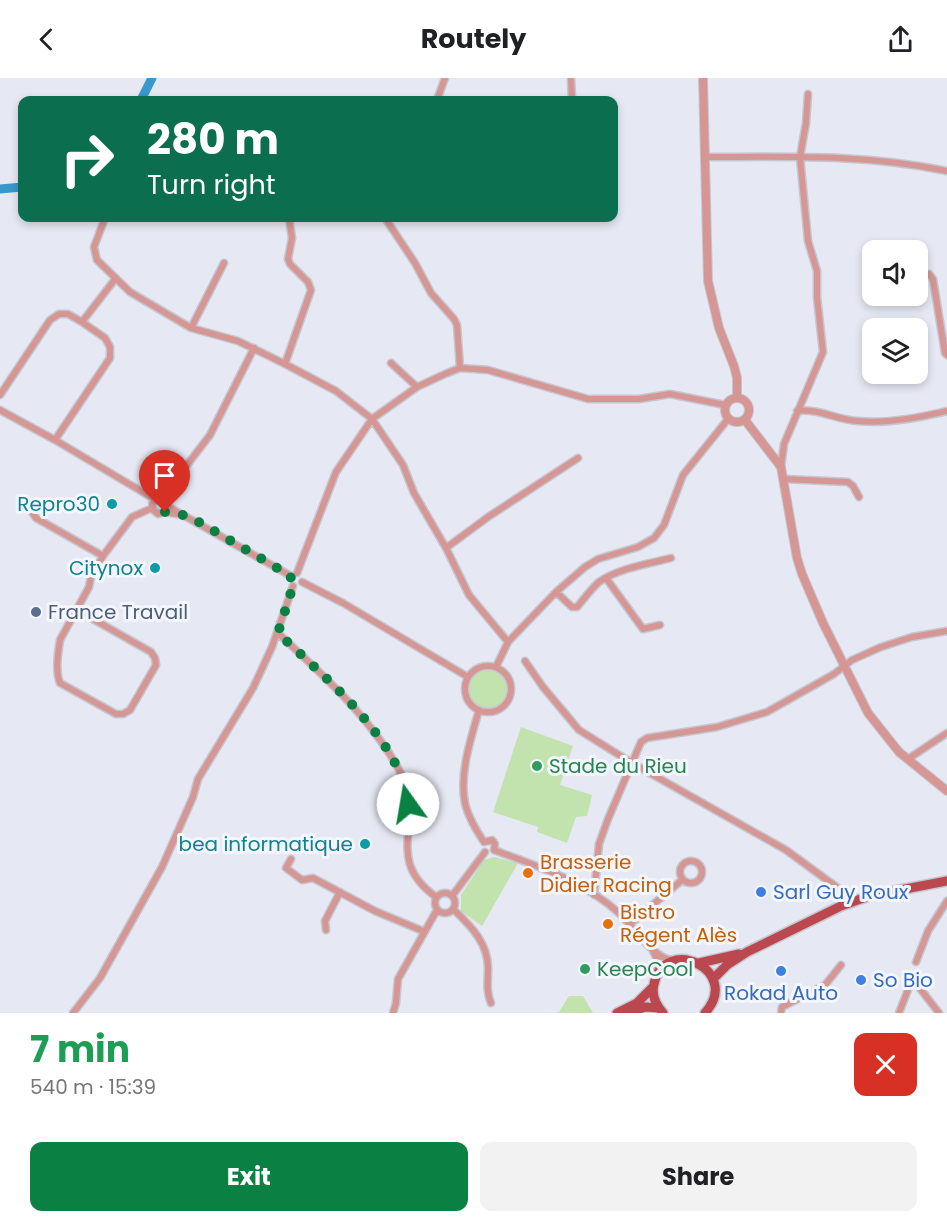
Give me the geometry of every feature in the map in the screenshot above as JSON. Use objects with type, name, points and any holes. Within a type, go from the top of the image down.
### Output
[{"type":"main road","points":[[713,979],[727,965],[747,951],[846,903],[899,889],[947,881]]},
{"type":"main road","points":[[899,889],[947,886]]},
{"type":"main road","points":[[699,963],[747,951]]},
{"type":"main road","points":[[661,1010],[653,994],[657,975],[674,960],[691,960],[699,963],[713,979],[715,994],[710,1008],[705,1013]]},
{"type":"main road","points":[[618,1013],[637,1003],[653,987]]},
{"type":"main road","points":[[629,1013],[645,1007],[661,1010]]},
{"type":"street","points":[[438,96],[445,78]]},
{"type":"street","points":[[571,78],[572,96]]},
{"type":"street","points":[[703,78],[708,281],[719,328],[734,366],[737,398]]},
{"type":"street","points":[[808,94],[800,157],[808,242],[817,271],[817,297],[824,352],[784,444],[781,467],[796,558],[823,623],[874,722],[899,752],[947,791]]},
{"type":"street","points":[[705,158],[845,157],[906,162],[947,171]]},
{"type":"street","points":[[103,222],[94,247],[97,260],[130,292],[191,328],[238,340],[285,364],[336,391],[372,419],[403,465],[414,493],[446,548],[469,595],[508,642]]},
{"type":"street","points":[[285,364],[311,290],[308,282],[288,259],[292,238],[290,222]]},
{"type":"street","points":[[388,222],[415,263],[431,293],[454,319],[457,326],[460,368]]},
{"type":"street","points":[[191,328],[224,263]]},
{"type":"street","points":[[929,274],[933,279],[947,356]]},
{"type":"street","points":[[82,322],[116,278]]},
{"type":"street","points":[[0,395],[50,320],[59,314],[68,314],[105,338],[110,347],[111,358],[55,440]]},
{"type":"street","points":[[77,610],[151,652],[155,658],[156,665],[130,710],[123,714],[116,714],[60,683],[58,678],[60,640],[103,556],[132,517],[155,505],[210,435],[254,348]]},
{"type":"street","points":[[391,363],[417,387]]},
{"type":"street","points":[[73,1013],[100,978],[162,867],[193,797],[198,779],[253,688],[278,633],[293,586],[290,582],[336,472],[372,419],[417,387],[460,368],[488,370],[588,399],[639,399],[670,394],[725,405]]},
{"type":"street","points":[[737,398],[745,401],[749,408],[745,420],[738,423],[728,419],[725,413],[725,405],[737,398]]},
{"type":"street","points":[[797,411],[808,409],[859,422],[917,418],[947,411]]},
{"type":"street","points":[[0,410],[137,487],[155,505],[183,515],[302,578],[302,582],[343,603],[468,677]]},
{"type":"street","points":[[496,667],[508,642],[556,592],[585,567],[598,559],[638,547],[654,538],[664,525],[683,475],[728,419]]},
{"type":"street","points":[[745,420],[781,467]]},
{"type":"street","points":[[446,548],[488,517],[578,458]]},
{"type":"street","points":[[784,479],[848,483],[853,486],[859,497]]},
{"type":"street","points":[[24,501],[36,518],[103,556]]},
{"type":"street","points":[[155,505],[158,514],[166,509]]},
{"type":"street","points":[[556,592],[572,607],[577,607],[597,584],[606,578],[671,558]]},
{"type":"street","points":[[606,578],[643,629],[660,625]]},
{"type":"street","points":[[293,586],[297,587],[302,582]]},
{"type":"street","points":[[594,895],[599,844],[641,742],[647,738],[717,727],[767,712],[852,660],[881,647],[947,631]]},
{"type":"street","points":[[278,633],[363,716],[392,757],[406,788],[407,856],[411,870],[417,880],[436,897]]},
{"type":"street","points":[[525,661],[543,687],[579,730],[632,763],[786,850],[842,891],[846,903]]},
{"type":"street","points":[[480,667],[496,667],[507,676],[510,683],[509,697],[506,703],[494,711],[479,710],[470,704],[465,693],[468,677],[480,667]]},
{"type":"street","points":[[479,710],[463,784],[465,804],[472,823],[484,842],[482,847],[485,852]]},
{"type":"street","points":[[908,759],[947,733]]},
{"type":"street","points":[[484,842],[490,840],[494,842],[494,850]]},
{"type":"street","points":[[494,850],[564,878],[594,895],[617,912],[663,958],[674,960]]},
{"type":"street","points":[[485,852],[489,853],[494,850]]},
{"type":"street","points":[[452,896],[485,852]]},
{"type":"street","points":[[291,859],[286,868],[302,880],[313,878],[375,911],[423,931]]},
{"type":"street","points":[[630,924],[682,880]]},
{"type":"street","points":[[326,930],[325,921],[340,892]]},
{"type":"street","points":[[446,892],[452,896],[455,904],[453,909],[443,913],[437,910],[434,903],[436,897],[446,892]]},
{"type":"street","points":[[916,962],[928,931],[947,901]]},
{"type":"street","points":[[453,909],[478,935],[483,944],[488,970],[487,992],[491,1003]]},
{"type":"street","points":[[393,1013],[398,979],[423,931],[437,910]]},
{"type":"street","points":[[647,943],[658,961],[657,975]]},
{"type":"street","points":[[781,1013],[782,1007],[825,985],[841,965]]},
{"type":"street","points":[[899,1013],[911,982],[915,982],[939,1013]]},
{"type":"green space","points":[[488,670],[501,676],[507,689],[501,702],[488,708],[475,702],[469,689],[475,676]]},
{"type":"green space","name":"Stade du Rieu","points":[[521,727],[573,746],[560,785],[592,795],[587,816],[576,817],[567,843],[537,832],[538,827],[493,812]]},
{"type":"green space","points":[[494,857],[518,863],[482,926],[461,911],[461,895],[484,860]]},
{"type":"green space","points":[[569,996],[583,996],[593,1013],[554,1013],[559,1012]]},
{"type":"waterway","points":[[143,96],[152,78]]},
{"type":"waterway","points":[[0,189],[18,187]]},
{"type":"place","name":"Repro30","points":[[112,504]]},
{"type":"place","name":"Citynox","points":[[155,568]]},
{"type":"place","name":"France Travail","points":[[36,612]]},
{"type":"place","name":"Stade du Rieu","points":[[537,766]]},
{"type":"place","name":"bea informatique","points":[[365,844]]},
{"type":"place","name":"Brasserie Didier Racing","points":[[528,873]]},
{"type":"place","name":"Sarl Guy Roux","points":[[761,892]]},
{"type":"place","name":"Bistro Régent Alès","points":[[608,924]]},
{"type":"place","name":"KeepCool","points":[[585,969]]},
{"type":"place","name":"Rokad Auto","points":[[781,971]]},
{"type":"place","name":"So Bio","points":[[861,980]]},
{"type":"route","points":[[165,512],[192,518],[291,576],[289,580],[293,586],[278,633],[363,716],[392,757],[406,788],[408,804]]}]
